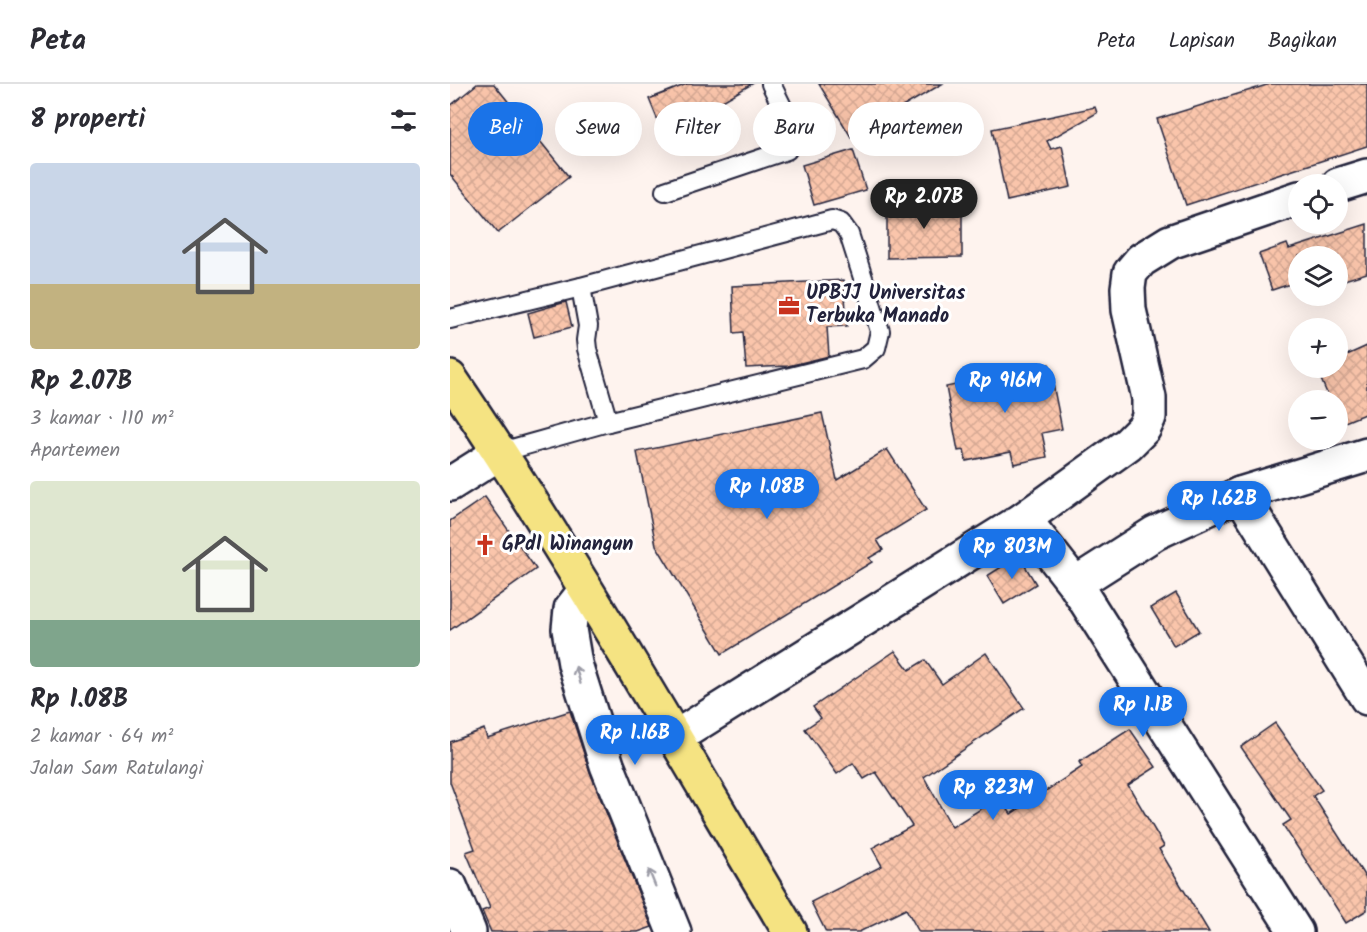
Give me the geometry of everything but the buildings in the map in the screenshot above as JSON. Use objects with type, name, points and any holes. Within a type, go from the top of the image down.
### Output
[{"type":"highway","points":[[450,378],[501,452],[676,737],[790,932]]},
{"type":"street","points":[[1348,182],[1367,176]]},
{"type":"street","points":[[676,737],[1024,519],[1128,444],[1144,428],[1149,417],[1149,398],[1130,310],[1128,288],[1130,273],[1141,260],[1170,243],[1288,202]]},
{"type":"street","points":[[450,484],[501,452]]},
{"type":"street","points":[[1076,584],[1155,533],[1240,494],[1367,455]]},
{"type":"street","points":[[1240,494],[1367,698]]},
{"type":"street","points":[[1024,519],[1076,584],[1296,932]]},
{"type":"street","points":[[585,591],[571,609],[568,629],[574,664],[607,765],[674,932]]},
{"type":"street","points":[[450,886],[470,932]]},
{"type":"lane","points":[[665,191],[787,150],[795,133],[771,84]]},
{"type":"lane","points":[[450,319],[581,287],[832,220],[841,223],[849,234],[880,331],[876,348],[863,359],[608,422],[501,452]]},
{"type":"lane","points":[[581,287],[588,326],[587,349],[608,422]]},
{"type":"place","name":"UPBJJ Universitas Terbuka Manado","points":[[789,306]]},
{"type":"place","name":"GPdI Winangun","points":[[485,545]]}]
